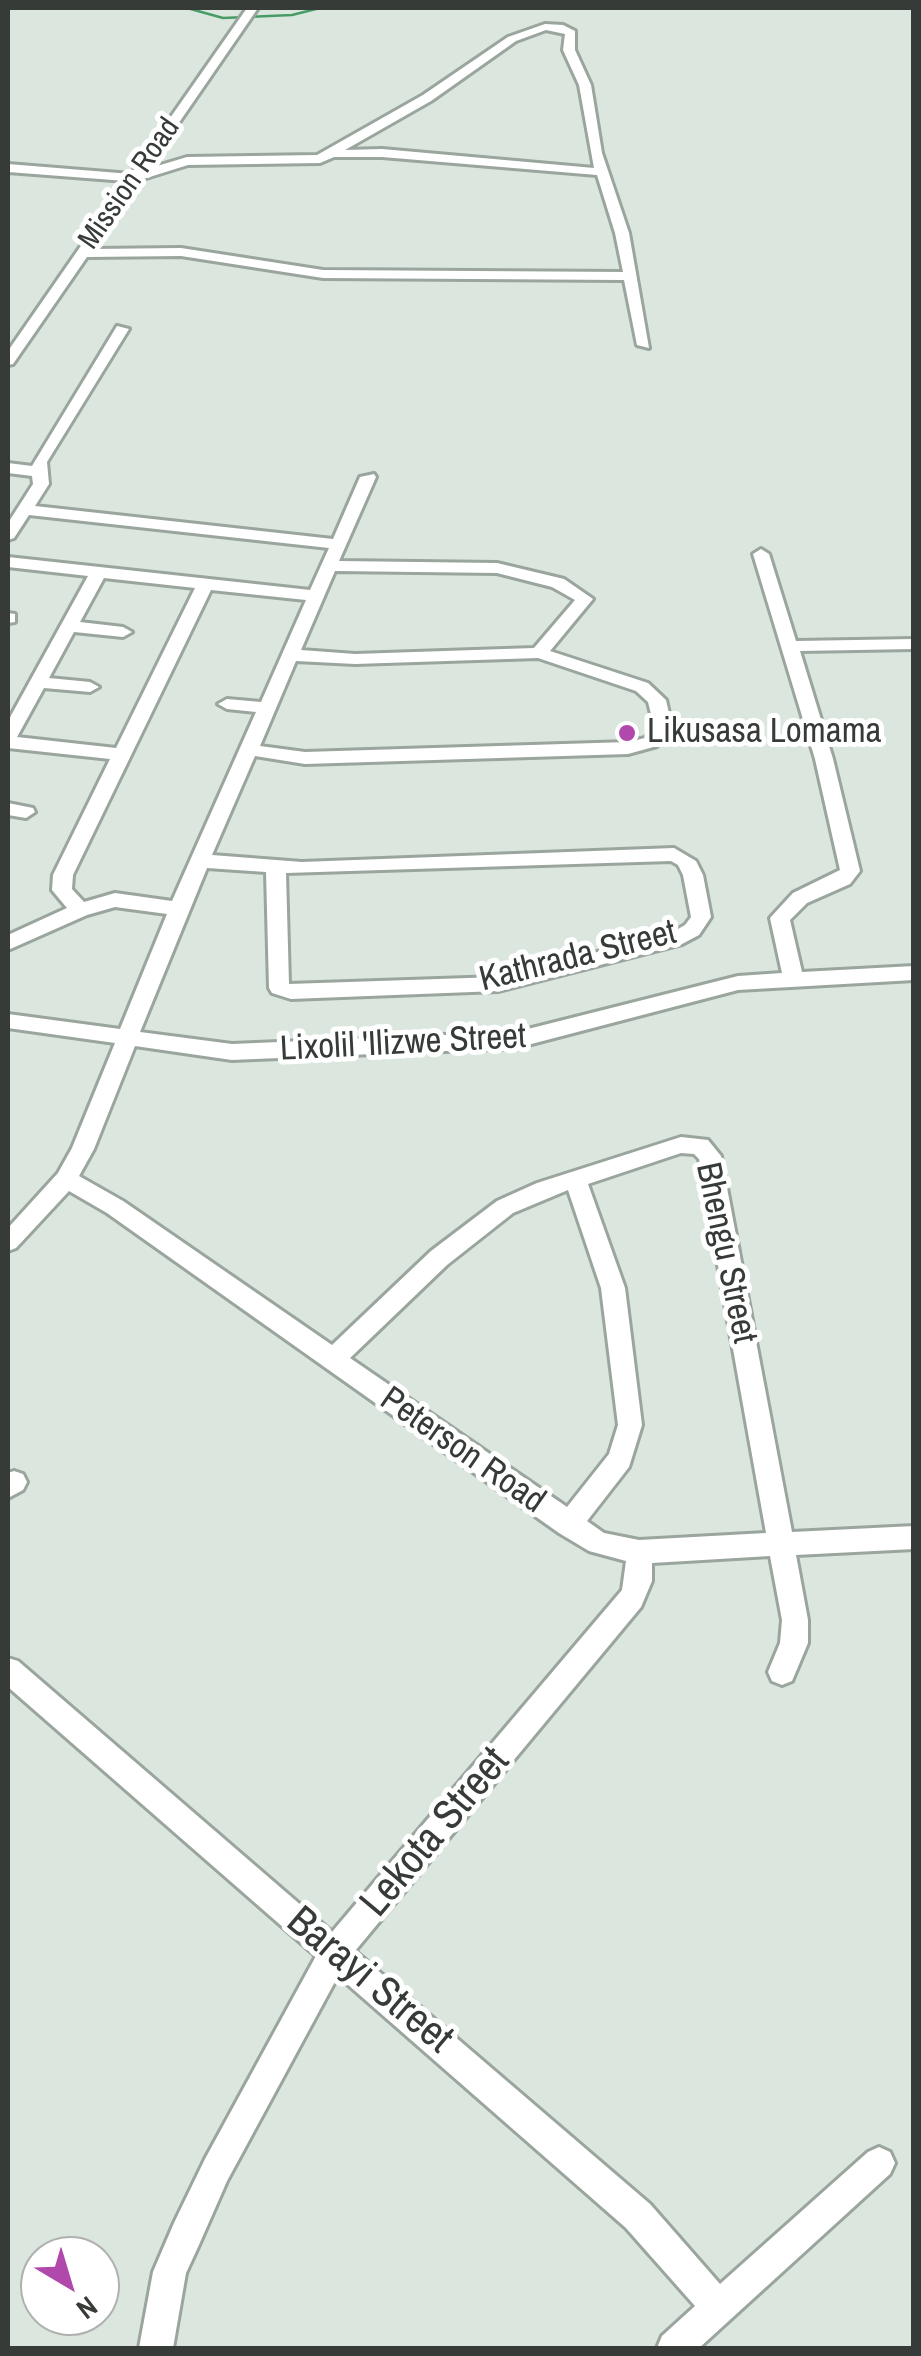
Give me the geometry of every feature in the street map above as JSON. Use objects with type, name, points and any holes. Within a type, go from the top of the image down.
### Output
[{"type":"street","name":"Mission Road","points":[[8,361],[252,9]]},
{"type":"street","points":[[334,154],[428,98],[512,39],[556,26],[571,33],[569,50],[585,85],[602,172],[622,233],[644,345]]},
{"type":"street","points":[[8,168],[132,178],[186,160],[281,163],[334,154],[382,153],[602,172]]},
{"type":"street","points":[[82,253],[193,254],[324,274],[629,276]]},
{"type":"street","points":[[8,534],[41,484],[39,462],[122,329]]},
{"type":"street","points":[[8,468],[40,472]]},
{"type":"street","points":[[8,1242],[66,1179],[368,477]]},
{"type":"street","points":[[23,510],[338,544]]},
{"type":"street","points":[[761,554],[824,758],[850,871],[843,879],[800,898],[780,918],[794,977]]},
{"type":"street","points":[[8,562],[314,596]]},
{"type":"street","points":[[328,566],[507,569],[558,583],[585,599],[539,653]]},
{"type":"street","points":[[98,572],[8,739],[123,755]]},
{"type":"street","points":[[80,910],[62,890],[63,875],[205,584]]},
{"type":"street","points":[[70,626],[123,632]]},
{"type":"street","points":[[788,646],[914,644]]},
{"type":"street","points":[[250,750],[304,758],[628,748],[659,736],[662,727],[657,700],[642,687],[539,653],[355,659],[290,655]]},
{"type":"street","points":[[38,682],[90,687]]},
{"type":"street","points":[[226,704],[268,708]]},
{"type":"street","name":"Kathrada Street","points":[[201,861],[276,867],[674,854],[686,861],[701,917],[692,930],[675,939],[498,984],[290,992],[279,988],[276,867]]},
{"type":"street","points":[[8,943],[80,910],[115,900],[179,909]]},
{"type":"street","name":"Lixolil 'Ilizwe Street","points":[[8,1022],[253,1053],[516,1040],[721,986],[794,977],[914,973]]},
{"type":"street","name":"Bhengu Street","points":[[332,1360],[470,1230],[526,1197],[686,1144],[700,1146],[710,1156],[783,1542],[796,1632],[782,1672]]},
{"type":"street","name":"Peterson Road","points":[[66,1179],[115,1208],[568,1525],[598,1542],[640,1552],[914,1537]]},
{"type":"street","points":[[568,1525],[620,1460],[630,1425],[613,1288],[575,1179]]},
{"type":"street","name":"Lekota Street","points":[[156,2348],[170,2272],[186,2235],[216,2170],[334,1953],[632,1598],[640,1552]]},
{"type":"street","name":"Barayi Street","points":[[8,1670],[638,2216],[717,2306]]},
{"type":"street","points":[[674,2348],[879,2163]]},
{"type":"waterway","points":[[187,8],[223,18],[292,15],[320,8]]},
{"type":"place","name":"Likusasa Lomama","points":[[627,733]]}]
